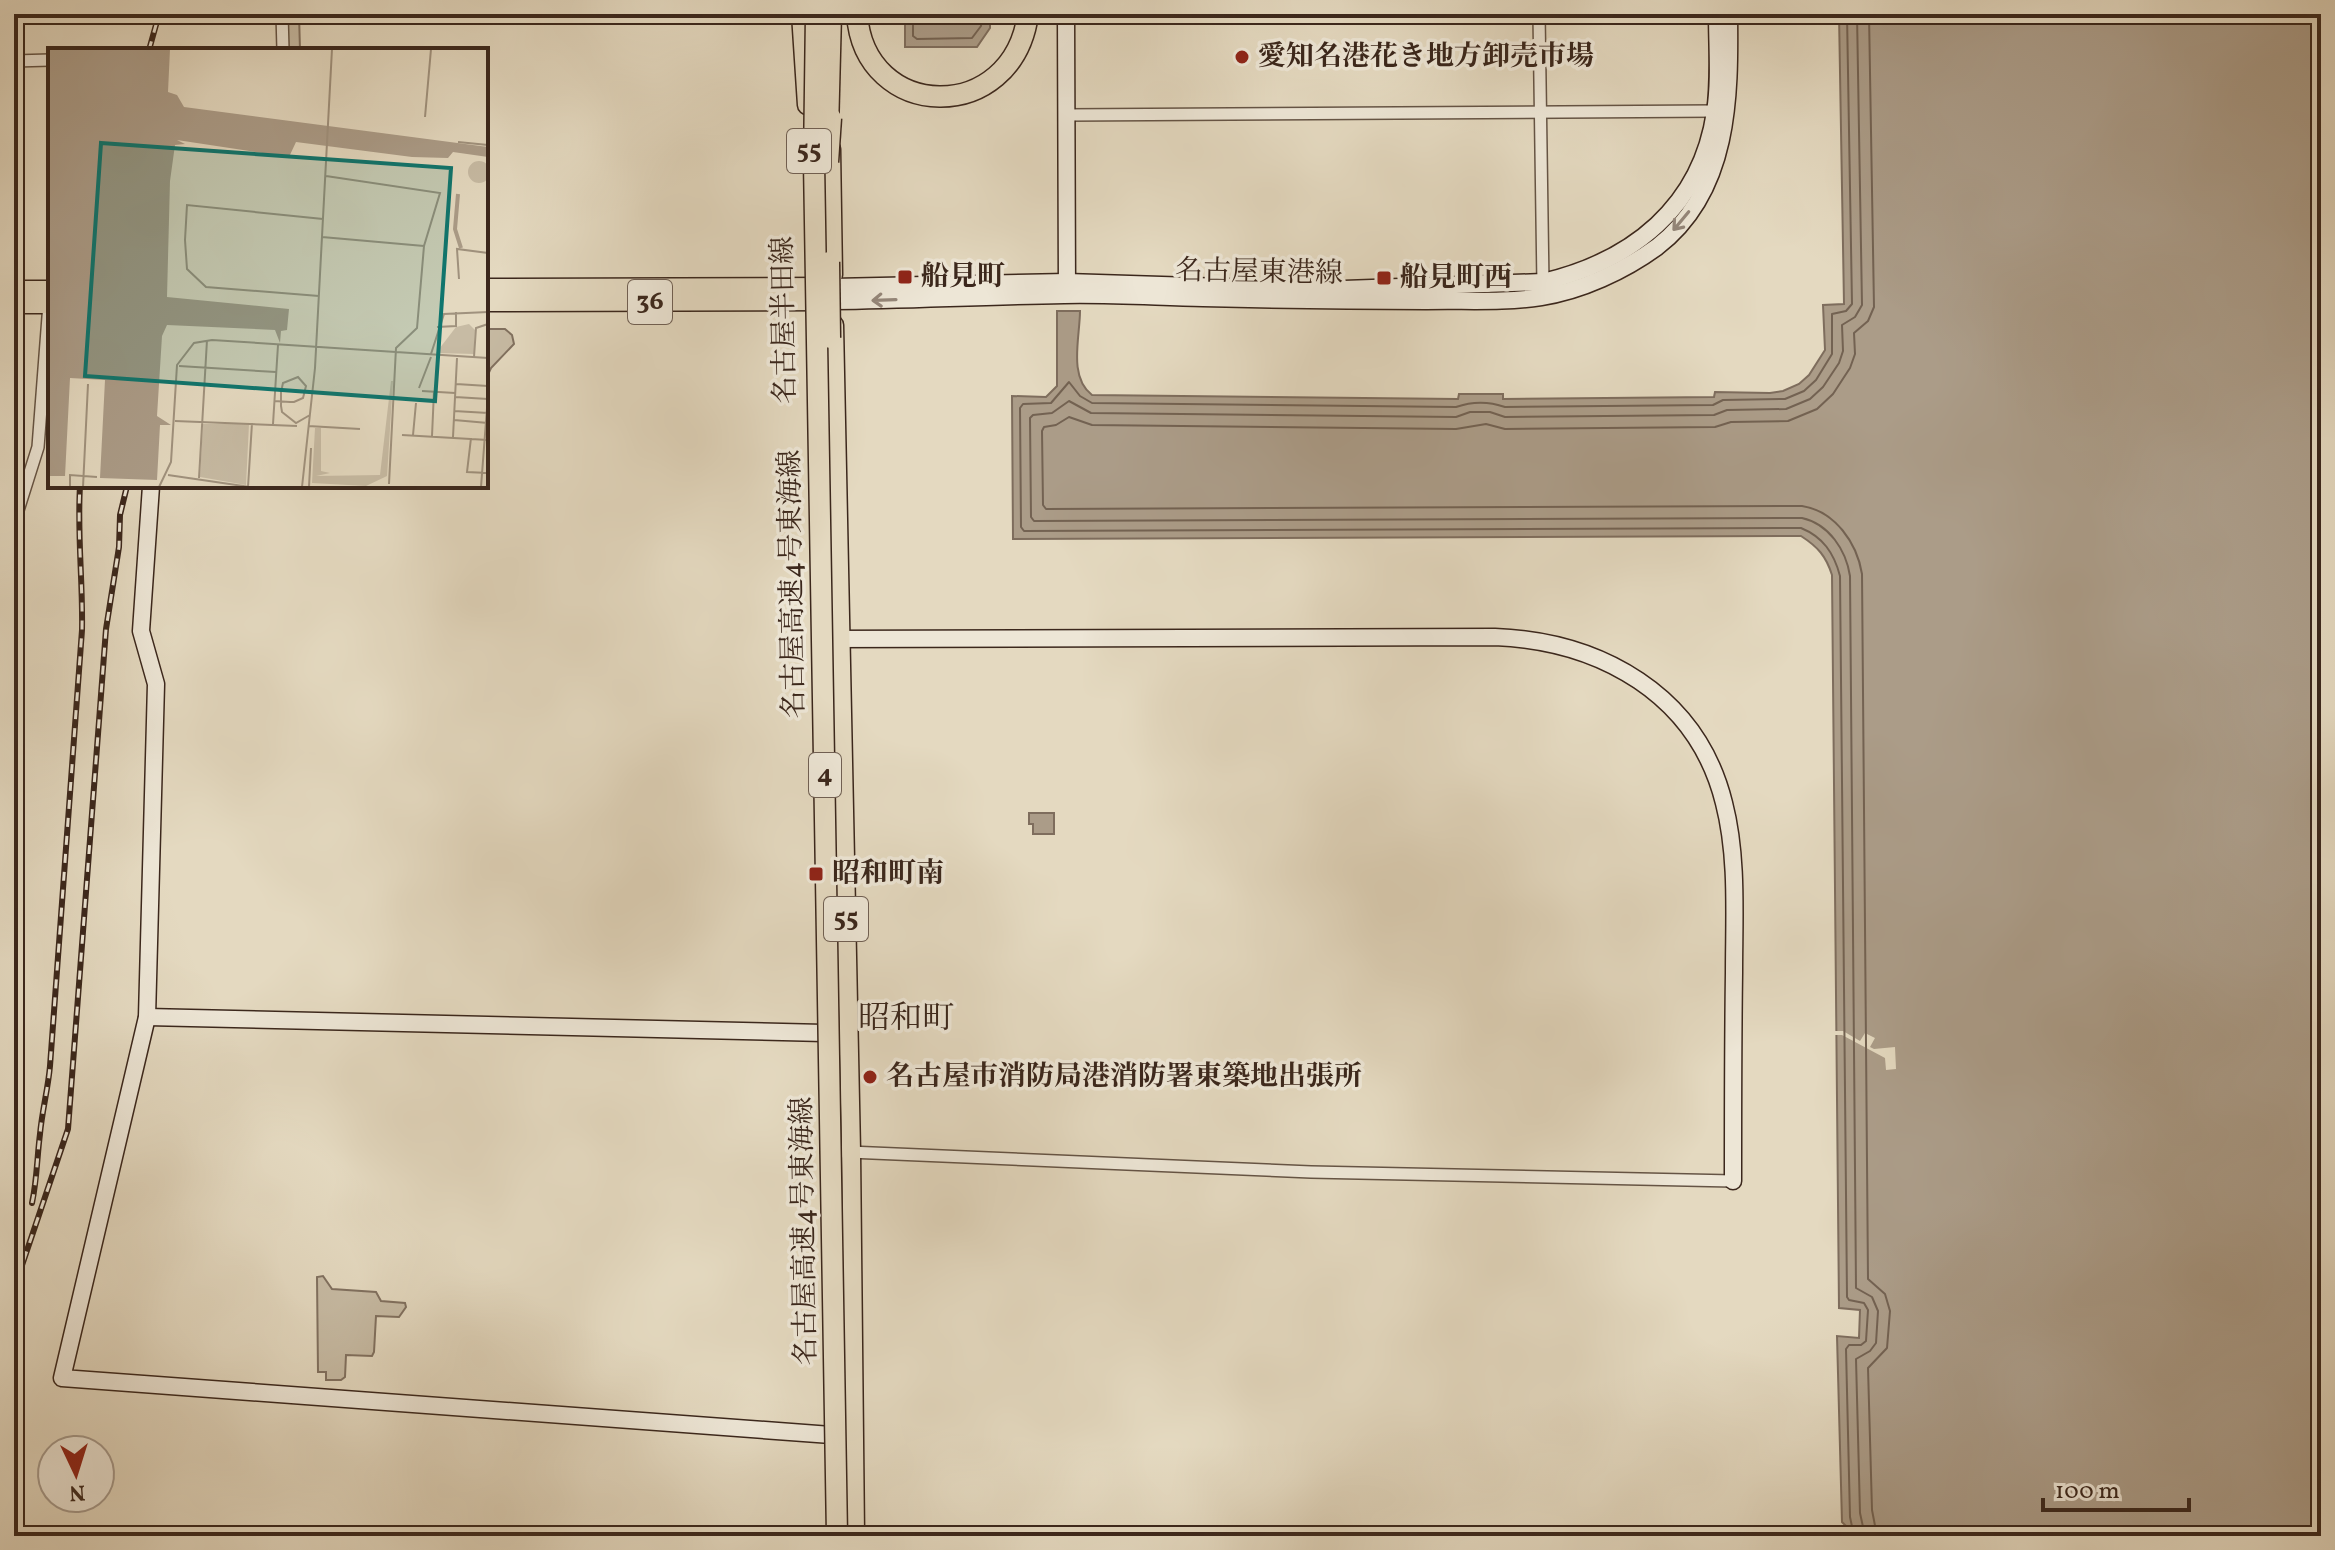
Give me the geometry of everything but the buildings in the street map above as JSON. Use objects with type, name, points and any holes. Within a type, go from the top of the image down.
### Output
[{"type":"highway","points":[[802,14],[803,132],[822,297]]},
{"type":"highway","name":"名古屋高速4号東海線","points":[[816,14],[814,146],[822,297],[835,1536]]},
{"type":"highway","name":"名古屋高速4号東海線","points":[[829,14],[828,162],[853,1536]]},
{"type":"highway","points":[[828,162],[837,14]]},
{"type":"highway","points":[[857,14],[865,48],[884,74],[910,91],[938,97],[971,92],[1005,70],[1020,46],[1028,14]]},
{"type":"highway","points":[[870,14],[873,35],[889,61],[913,78],[942,84],[970,79],[987,69],[1006,46],[1017,14]]},
{"type":"main road","name":"名古屋半田線","points":[[829,14],[818,639],[835,1536]]},
{"type":"main road","name":"36","points":[[488,288],[822,297]]},
{"type":"main road","points":[[14,290],[48,293]]},
{"type":"main road","points":[[14,304],[48,293]]},
{"type":"main road","name":"名古屋半田線","points":[[822,297],[841,639],[851,1151],[853,1536]]},
{"type":"main road","name":"36","points":[[488,302],[822,297]]},
{"type":"street","points":[[282,14],[283,48]]},
{"type":"street","points":[[1066,14],[1067,288]]},
{"type":"street","points":[[1539,14],[1543,289]]},
{"type":"street","name":"名古屋東港線","points":[[1543,289],[1607,261],[1641,239],[1684,195],[1707,148],[1715,111],[1717,14]]},
{"type":"street","name":"名古屋東港線","points":[[822,297],[1067,288],[1543,289],[1623,270],[1659,245],[1684,218],[1714,164],[1727,113],[1729,14]]},
{"type":"street","points":[[14,61],[48,60]]},
{"type":"street","points":[[1067,115],[1715,111]]},
{"type":"street","points":[[14,523],[19,489],[38,447],[48,307]]},
{"type":"street","points":[[151,488],[141,631],[156,684],[147,1017],[62,1378],[831,1435]]},
{"type":"street","points":[[818,639],[1495,637],[1523,638],[1573,648],[1624,670],[1661,697],[1691,733],[1705,754],[1724,800],[1732,855],[1733,1181],[1311,1172],[826,1151]]},
{"type":"street","points":[[147,1017],[824,1033]]},
{"type":"shaded area","points":[[287,14],[299,14],[300,48],[287,48]]},
{"type":"shaded area","points":[[488,329],[505,329],[512,335],[514,344],[488,375]]},
{"type":"shaded area","points":[[323,1276],[332,1289],[376,1292],[381,1301],[405,1303],[406,1307],[399,1317],[376,1316],[372,1356],[346,1355],[345,1377],[341,1380],[326,1380],[326,1372],[318,1372],[317,1277]]},
{"type":"water","points":[[905,14],[990,14],[990,28],[977,47],[905,47]]},
{"type":"water","points":[[1839,14],[2321,14],[2321,1536],[1847,1536],[1846,1526],[1842,1522],[1837,1336],[1859,1338],[1860,1310],[1839,1308],[1832,575],[1824,557],[1807,540],[1801,536],[1013,539],[1012,396],[1046,397],[1057,386],[1057,311],[1080,311],[1078,367],[1080,378],[1092,395],[1458,399],[1459,394],[1503,394],[1503,399],[1714,397],[1715,392],[1770,393],[1799,384],[1809,375],[1825,350],[1823,305],[1844,304]]},
{"type":"water","points":[[1029,813],[1054,813],[1054,834],[1033,834]]},
{"type":"pier","points":[[1832,1031],[1843,1031],[1860,1041],[1865,1033],[1875,1038],[1870,1047],[1874,1049],[1895,1047],[1896,1069],[1886,1070],[1885,1058],[1842,1035],[1832,1035]]},
{"type":"railway","points":[[150,48],[159,14]]},
{"type":"railway","points":[[32,1203],[50,1066],[82,630],[80,488]]},
{"type":"railway","points":[[18,1277],[68,1129],[106,629],[119,547],[120,515],[127,488]]},
{"type":"place","name":"愛知名港花き地方卸売市場","points":[[1242,57]]},
{"type":"place","name":"船見町","points":[[905,277]]},
{"type":"place","name":"船見町西","points":[[1384,278]]},
{"type":"place","name":"昭和町南","points":[[816,874]]},
{"type":"place","name":"名古屋市消防局港消防署東築地出張所","points":[[870,1077]]},
{"type":"district","name":"昭和町","points":[[906,1020]]}]
